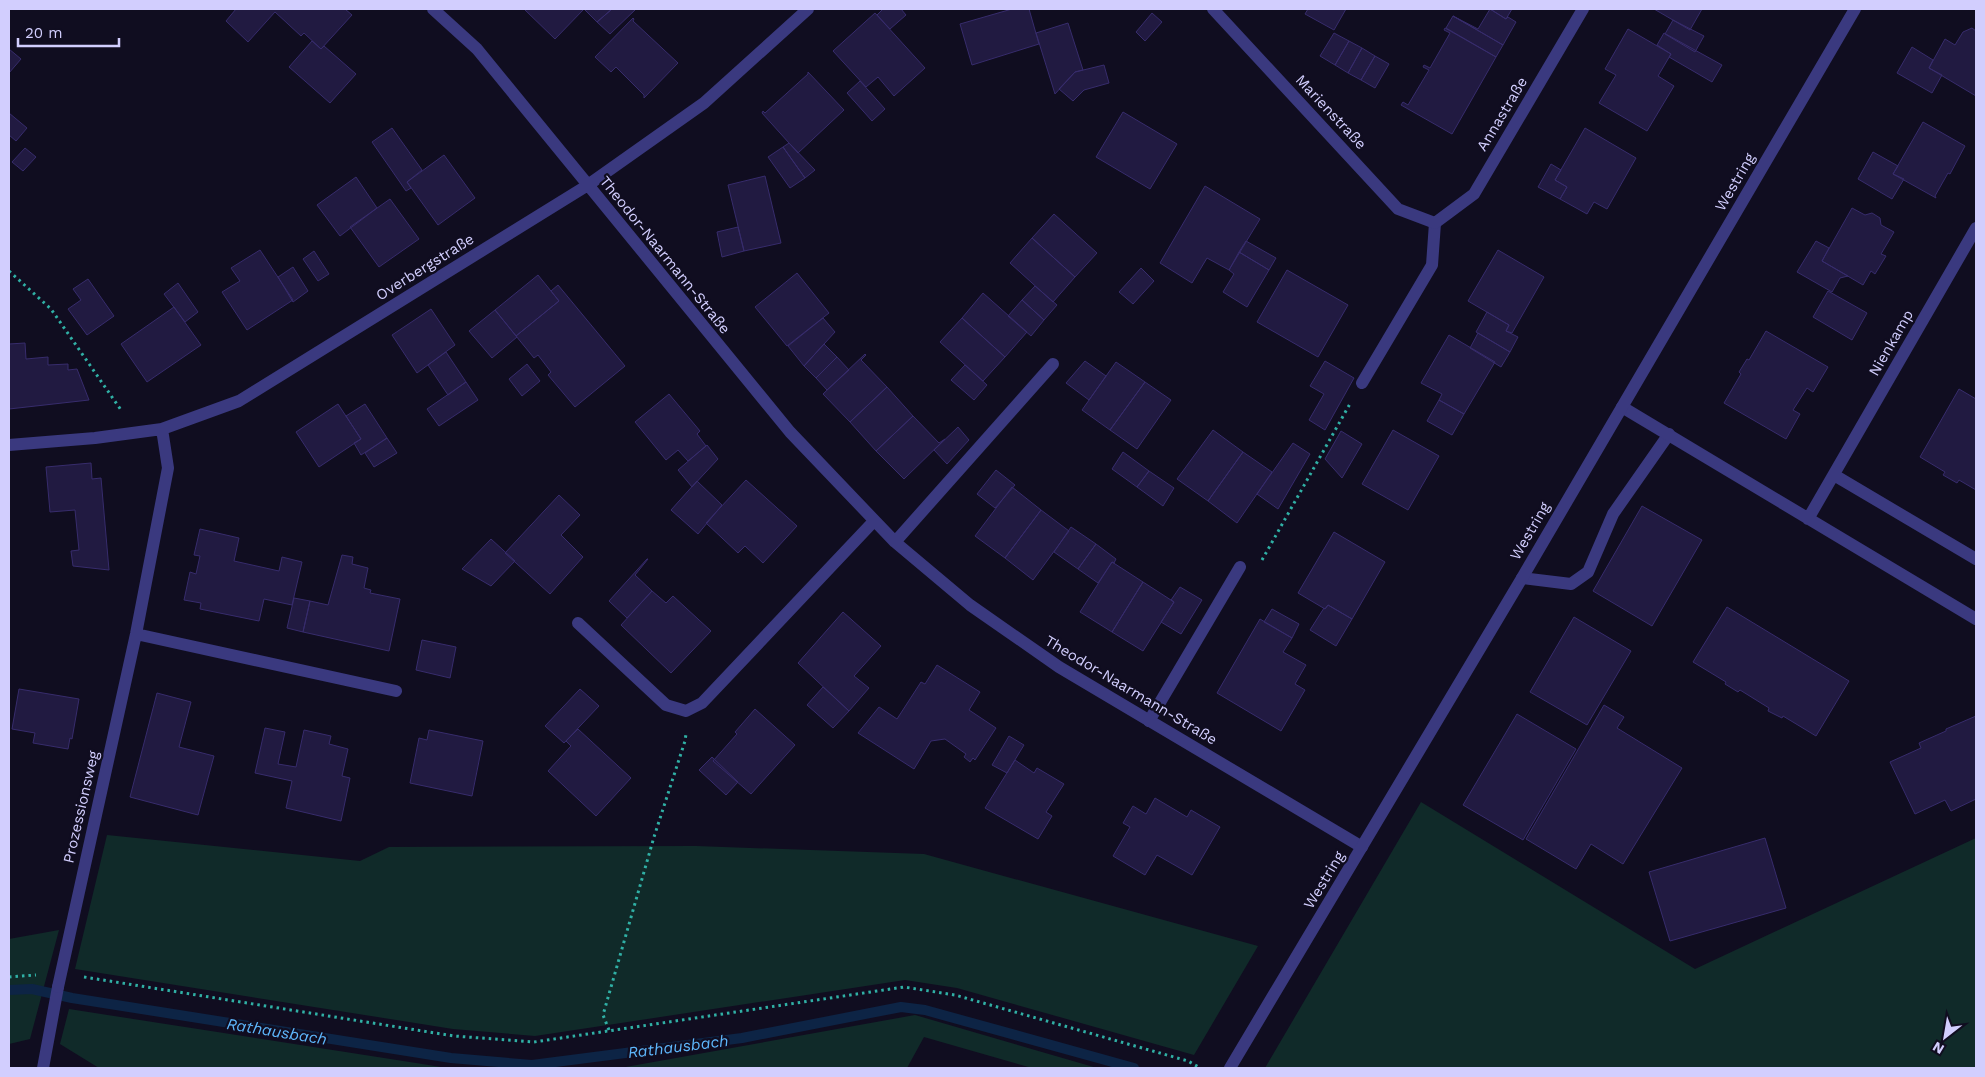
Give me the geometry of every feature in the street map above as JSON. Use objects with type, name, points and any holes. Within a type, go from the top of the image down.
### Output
[{"type":"street","name":"Theodor-Naarmann-Straße","points":[[433,9],[476,49],[790,432],[895,542],[970,606],[1059,667],[1362,847]]},
{"type":"street","name":"Overbergstraße","points":[[9,446],[127,434],[162,428],[239,401],[588,185],[704,103],[808,9]]},
{"type":"street","name":"Marienstraße","points":[[1213,9],[1398,209],[1435,223]]},
{"type":"street","name":"Annastraße","points":[[1435,223],[1474,194],[1583,9]]},
{"type":"street","name":"Westring","points":[[1230,1068],[1522,578],[1855,9]]},
{"type":"street","points":[[1362,383],[1432,266],[1435,223]]},
{"type":"street","name":"Nienkamp","points":[[1808,519],[1976,228]]},
{"type":"street","points":[[895,542],[1053,364]]},
{"type":"street","points":[[1622,407],[1976,619]]},
{"type":"street","name":"Prozessionsweg","points":[[43,1068],[60,974],[136,634],[168,468],[162,428]]},
{"type":"street","points":[[1522,578],[1571,584],[1588,572],[1613,514],[1669,434]]},
{"type":"street","points":[[1834,475],[1976,558]]},
{"type":"street","points":[[578,623],[666,705],[686,711],[702,703],[874,521]]},
{"type":"street","points":[[1149,721],[1240,567]]},
{"type":"street","points":[[136,634],[396,691]]},
{"type":"path","points":[[9,271],[51,309],[120,406],[127,434]]},
{"type":"path","points":[[1240,567],[1262,560],[1362,383]]},
{"type":"path","points":[[609,1030],[603,1014],[654,837],[685,741],[686,711]]},
{"type":"path","points":[[9,977],[60,974],[454,1036],[534,1042],[904,987],[956,995],[1188,1061],[1200,1068]]},
{"type":"green space","points":[[1421,802],[1695,969],[1976,838],[1976,1068],[1265,1068]]},
{"type":"green space","points":[[107,835],[360,861],[389,847],[696,846],[924,854],[1258,946],[1194,1055],[957,988],[905,980],[535,1036],[453,1029],[75,969]]},
{"type":"green space","points":[[59,930],[30,1039],[9,1044],[9,939]]},
{"type":"green space","points":[[69,1009],[447,1068],[99,1068],[60,1044]]},
{"type":"green space","points":[[915,1015],[1097,1068],[1032,1068],[924,1037],[907,1068],[620,1068]]},
{"type":"building","points":[[236,9],[345,9],[352,15],[321,49],[304,33],[301,36],[275,12],[248,42],[226,21]]},
{"type":"building","points":[[524,9],[584,9],[555,39]]},
{"type":"building","points":[[584,9],[612,9],[597,22]]},
{"type":"building","points":[[612,9],[636,9],[610,34],[597,22]]},
{"type":"building","points":[[883,9],[901,9],[906,15],[890,29],[877,15]]},
{"type":"building","points":[[1012,9],[1029,9],[1039,44],[972,65],[960,24]]},
{"type":"building","points":[[1308,9],[1346,9],[1334,30],[1305,14]]},
{"type":"building","points":[[1490,9],[1512,9],[1506,19]]},
{"type":"building","points":[[1490,9],[1506,19],[1508,17],[1516,22],[1503,45],[1453,16],[1478,29]]},
{"type":"building","points":[[1654,9],[1702,9],[1690,30]]},
{"type":"building","points":[[875,13],[925,68],[894,96],[878,77],[866,87],[833,51]]},
{"type":"building","points":[[1152,13],[1162,22],[1145,41],[1136,32]]},
{"type":"building","points":[[1453,16],[1503,45],[1496,57],[1446,28]]},
{"type":"building","points":[[633,18],[633,21],[678,63],[644,98],[644,95],[616,67],[611,72],[595,57]]},
{"type":"building","points":[[1673,20],[1704,36],[1695,52],[1665,34]]},
{"type":"building","points":[[1068,23],[1083,70],[1075,72],[1055,94],[1036,33]]},
{"type":"building","points":[[1445,28],[1496,57],[1452,134],[1401,105],[1403,102],[1408,105],[1429,70],[1423,67],[1424,65],[1430,68],[1450,33],[1444,30]]},
{"type":"building","points":[[1972,28],[1976,31],[1976,96],[1929,68],[1945,39],[1955,45],[1963,32]]},
{"type":"building","points":[[1628,29],[1671,54],[1658,76],[1674,86],[1647,131],[1599,103],[1616,75],[1605,69]]},
{"type":"building","points":[[1334,33],[1349,41],[1335,65],[1320,56]]},
{"type":"building","points":[[1664,33],[1722,65],[1712,82],[1669,57],[1671,54],[1657,45]]},
{"type":"building","points":[[312,41],[321,49],[324,46],[356,74],[330,103],[289,67]]},
{"type":"building","points":[[1349,41],[1362,48],[1348,73],[1335,65]]},
{"type":"building","points":[[1912,47],[1933,60],[1929,68],[1942,75],[1932,93],[1897,73]]},
{"type":"building","points":[[1362,48],[1375,56],[1361,80],[1348,73]]},
{"type":"building","points":[[9,49],[21,59],[9,73]]},
{"type":"building","points":[[1375,56],[1389,64],[1375,88],[1361,80]]},
{"type":"building","points":[[1104,65],[1109,83],[1084,90],[1073,101],[1059,89],[1075,72]]},
{"type":"building","points":[[808,72],[844,110],[798,153],[762,113],[763,111],[765,113]]},
{"type":"building","points":[[860,81],[885,109],[872,121],[847,93]]},
{"type":"building","points":[[1123,112],[1177,144],[1150,189],[1096,157]]},
{"type":"building","points":[[9,113],[27,128],[16,141],[9,135]]},
{"type":"building","points":[[1923,122],[1965,146],[1950,174],[1948,173],[1935,196],[1936,198],[1893,174]]},
{"type":"building","points":[[392,128],[422,170],[407,182],[411,188],[406,191],[372,142]]},
{"type":"building","points":[[1585,128],[1636,158],[1607,209],[1594,202],[1587,214],[1560,199],[1567,187],[1555,180]]},
{"type":"building","points":[[789,143],[815,170],[805,178],[783,147]]},
{"type":"building","points":[[783,147],[805,178],[790,188],[768,157]]},
{"type":"building","points":[[25,148],[36,157],[23,171],[12,162]]},
{"type":"building","points":[[1873,152],[1898,166],[1893,174],[1904,179],[1892,199],[1858,179]]},
{"type":"building","points":[[444,155],[475,198],[438,225],[407,182]]},
{"type":"building","points":[[1551,164],[1561,170],[1555,180],[1567,187],[1560,199],[1538,187]]},
{"type":"building","points":[[765,176],[781,243],[744,251],[728,185]]},
{"type":"building","points":[[356,177],[377,208],[340,236],[317,205]]},
{"type":"building","points":[[1205,186],[1260,219],[1229,270],[1207,258],[1192,283],[1160,263]]},
{"type":"building","points":[[390,199],[419,239],[379,267],[350,227]]},
{"type":"building","points":[[1852,208],[1865,215],[1872,213],[1880,218],[1881,225],[1894,232],[1881,254],[1886,256],[1875,274],[1871,271],[1863,285],[1822,261]]},
{"type":"building","points":[[1054,214],[1097,253],[1075,277],[1032,238]]},
{"type":"building","points":[[738,227],[744,251],[722,257],[717,232]]},
{"type":"building","points":[[1032,238],[1075,277],[1053,302],[1010,263]]},
{"type":"building","points":[[1246,241],[1276,258],[1269,270],[1239,252]]},
{"type":"building","points":[[1816,241],[1829,248],[1822,261],[1848,276],[1840,278],[1832,292],[1797,272]]},
{"type":"building","points":[[260,250],[293,300],[247,330],[222,292],[240,281],[231,268]]},
{"type":"building","points":[[1498,250],[1544,277],[1512,333],[1506,331],[1509,325],[1468,301]]},
{"type":"building","points":[[314,251],[329,274],[318,281],[303,259]]},
{"type":"building","points":[[1239,252],[1269,270],[1247,307],[1223,292],[1234,274],[1229,270]]},
{"type":"building","points":[[293,267],[308,291],[293,302],[278,277]]},
{"type":"building","points":[[1141,268],[1154,281],[1133,304],[1119,292]]},
{"type":"building","points":[[1287,270],[1348,305],[1318,357],[1257,322]]},
{"type":"building","points":[[797,273],[829,313],[787,346],[755,307]]},
{"type":"building","points":[[538,275],[559,301],[516,336],[495,310]]},
{"type":"building","points":[[88,279],[114,316],[87,335],[68,309],[81,300],[73,289]]},
{"type":"building","points":[[178,283],[198,312],[185,322],[164,294]]},
{"type":"building","points":[[558,285],[625,366],[575,407],[548,375],[551,372],[538,355],[534,358],[516,336],[559,301],[551,291]]},
{"type":"building","points":[[1035,286],[1057,305],[1044,320],[1022,300]]},
{"type":"building","points":[[1828,291],[1867,313],[1852,340],[1813,317]]},
{"type":"building","points":[[983,293],[1027,332],[1005,357],[962,318]]},
{"type":"building","points":[[1022,300],[1044,320],[1031,336],[1008,316]]},
{"type":"building","points":[[174,307],[201,345],[147,382],[121,344]]},
{"type":"building","points":[[431,309],[455,345],[417,373],[392,335]]},
{"type":"building","points":[[495,310],[517,337],[492,358],[469,331]]},
{"type":"building","points":[[1487,312],[1509,325],[1506,331],[1518,337],[1510,352],[1476,332]]},
{"type":"building","points":[[823,318],[835,332],[804,366],[788,346]]},
{"type":"building","points":[[962,318],[1005,357],[983,381],[940,342]]},
{"type":"building","points":[[1766,331],[1828,367],[1813,392],[1807,388],[1793,410],[1800,414],[1786,439],[1724,403],[1741,374],[1739,372],[1747,359],[1749,360]]},
{"type":"building","points":[[1478,333],[1510,352],[1501,367],[1470,348]]},
{"type":"building","points":[[1449,335],[1495,362],[1464,414],[1439,400],[1442,394],[1421,383]]},
{"type":"building","points":[[25,343],[26,359],[48,357],[48,365],[68,364],[68,370],[77,369],[89,400],[9,409],[9,344]]},
{"type":"building","points":[[824,344],[837,357],[816,378],[804,366]]},
{"type":"building","points":[[446,352],[466,382],[448,395],[428,365]]},
{"type":"building","points":[[865,354],[861,360],[887,387],[850,422],[823,394]]},
{"type":"building","points":[[837,357],[849,370],[827,390],[816,378]]},
{"type":"building","points":[[1085,361],[1106,376],[1089,400],[1066,383]]},
{"type":"building","points":[[1325,361],[1354,378],[1325,430],[1309,420],[1324,394],[1310,386]]},
{"type":"building","points":[[1116,362],[1145,382],[1110,430],[1082,410]]},
{"type":"building","points":[[527,364],[540,381],[522,396],[509,379]]},
{"type":"building","points":[[965,365],[987,385],[974,400],[951,380]]},
{"type":"building","points":[[466,382],[478,400],[439,426],[427,409]]},
{"type":"building","points":[[1145,382],[1171,400],[1137,449],[1110,430]]},
{"type":"building","points":[[887,387],[913,416],[876,451],[850,422]]},
{"type":"building","points":[[1959,389],[1976,399],[1976,490],[1959,480],[1957,483],[1943,475],[1945,472],[1920,457]]},
{"type":"building","points":[[669,394],[700,431],[697,434],[706,446],[688,461],[678,450],[666,460],[635,422]]},
{"type":"building","points":[[1439,400],[1464,414],[1452,435],[1427,421]]},
{"type":"building","points":[[338,404],[361,439],[319,467],[296,432]]},
{"type":"building","points":[[365,404],[387,438],[361,455],[354,443],[361,439],[346,416]]},
{"type":"building","points":[[913,416],[939,443],[945,439],[904,479],[876,451]]},
{"type":"building","points":[[958,427],[969,440],[947,464],[934,450]]},
{"type":"building","points":[[1213,430],[1243,452],[1208,501],[1177,479]]},
{"type":"building","points":[[1393,430],[1439,456],[1408,510],[1362,484]]},
{"type":"building","points":[[1341,431],[1362,444],[1342,478],[1325,459]]},
{"type":"building","points":[[387,438],[397,453],[374,467],[365,453]]},
{"type":"building","points":[[1293,443],[1310,454],[1278,509],[1257,494]]},
{"type":"building","points":[[707,445],[718,459],[692,487],[678,470]]},
{"type":"building","points":[[1123,452],[1149,471],[1137,487],[1112,469]]},
{"type":"building","points":[[1243,452],[1272,472],[1237,523],[1208,501]]},
{"type":"building","points":[[91,463],[92,479],[101,478],[109,570],[73,566],[71,551],[79,550],[75,510],[50,512],[46,467]]},
{"type":"building","points":[[996,470],[1015,485],[995,508],[977,494]]},
{"type":"building","points":[[1149,471],[1174,488],[1163,506],[1137,487]]},
{"type":"building","points":[[746,480],[797,526],[763,563],[745,546],[738,553],[706,523]]},
{"type":"building","points":[[697,481],[722,505],[698,534],[671,510]]},
{"type":"building","points":[[1012,487],[1041,510],[1005,558],[975,536]]},
{"type":"building","points":[[559,495],[580,515],[561,535],[583,557],[550,594],[505,553]]},
{"type":"building","points":[[1642,506],[1702,540],[1652,626],[1593,591]]},
{"type":"building","points":[[1041,510],[1069,531],[1033,580],[1005,558]]},
{"type":"building","points":[[1071,527],[1096,544],[1078,569],[1054,552]]},
{"type":"building","points":[[200,529],[239,538],[234,561],[279,571],[282,557],[302,562],[292,605],[264,599],[259,621],[200,609],[201,603],[184,600],[190,572],[196,574],[200,556],[194,555]]},
{"type":"building","points":[[1334,532],[1385,562],[1352,619],[1328,605],[1325,609],[1298,593]]},
{"type":"building","points":[[491,539],[515,561],[491,586],[462,569]]},
{"type":"building","points":[[1096,544],[1116,559],[1098,583],[1078,569]]},
{"type":"building","points":[[342,555],[353,557],[352,564],[368,568],[364,588],[371,590],[370,593],[400,599],[389,651],[303,632],[310,601],[328,605]]},
{"type":"building","points":[[647,559],[635,575],[652,591],[627,618],[609,601]]},
{"type":"building","points":[[1112,562],[1143,582],[1112,632],[1080,612]]},
{"type":"building","points":[[1143,582],[1174,602],[1143,651],[1112,632]]},
{"type":"building","points":[[1180,587],[1202,600],[1181,634],[1161,622],[1174,602],[1171,600]]},
{"type":"building","points":[[652,591],[666,603],[673,596],[711,631],[671,673],[621,625]]},
{"type":"building","points":[[294,598],[310,601],[303,632],[287,628]]},
{"type":"building","points":[[1328,605],[1352,619],[1336,646],[1310,630]]},
{"type":"building","points":[[1727,607],[1849,681],[1816,736],[1783,716],[1782,718],[1768,711],[1769,708],[1740,690],[1738,692],[1725,684],[1726,682],[1693,662]]},
{"type":"building","points":[[1272,609],[1299,624],[1292,638],[1264,622]]},
{"type":"building","points":[[843,612],[881,646],[854,676],[869,688],[849,711],[798,663]]},
{"type":"building","points":[[1574,617],[1631,651],[1587,725],[1530,692]]},
{"type":"building","points":[[1260,619],[1292,638],[1283,652],[1306,665],[1295,684],[1305,690],[1281,731],[1217,693]]},
{"type":"building","points":[[422,640],[456,647],[450,678],[416,670]]},
{"type":"building","points":[[937,665],[980,692],[969,710],[996,728],[975,760],[973,758],[970,762],[964,757],[966,754],[945,739],[931,741],[914,769],[858,733],[879,707],[897,719],[921,682],[925,684]]},
{"type":"building","points":[[823,687],[849,711],[833,728],[807,705]]},
{"type":"building","points":[[19,689],[79,699],[72,739],[70,738],[68,749],[33,743],[35,733],[12,729]]},
{"type":"building","points":[[580,689],[599,706],[564,743],[545,726]]},
{"type":"building","points":[[157,693],[191,702],[179,747],[214,756],[198,815],[130,797]]},
{"type":"building","points":[[1604,705],[1624,717],[1617,728],[1682,768],[1623,864],[1591,844],[1576,869],[1526,839]]},
{"type":"building","points":[[755,709],[795,745],[751,794],[713,761],[737,734],[735,732]]},
{"type":"building","points":[[1517,714],[1576,749],[1523,840],[1463,805]]},
{"type":"building","points":[[1976,716],[1976,799],[1951,811],[1945,800],[1915,814],[1890,762],[1921,748],[1919,743]]},
{"type":"building","points":[[265,728],[285,732],[278,764],[296,767],[304,730],[331,736],[329,744],[348,749],[342,776],[350,778],[341,821],[286,808],[292,781],[255,773]]},
{"type":"building","points":[[578,729],[631,778],[596,816],[548,771],[571,746],[566,741]]},
{"type":"building","points":[[429,730],[483,741],[472,796],[410,783],[419,738],[427,740]]},
{"type":"building","points":[[1009,736],[1024,745],[1007,773],[992,765]]},
{"type":"building","points":[[712,757],[738,782],[726,795],[699,770]]},
{"type":"building","points":[[1015,760],[1034,773],[1037,768],[1064,784],[1046,812],[1052,816],[1038,839],[985,808]]},
{"type":"building","points":[[1155,798],[1187,817],[1191,810],[1220,827],[1192,875],[1157,855],[1145,875],[1113,856],[1130,827],[1123,823],[1133,806],[1146,814]]},
{"type":"building","points":[[1765,838],[1786,908],[1670,941],[1649,872]]},
{"type":"waterway","name":"Rathausbach","points":[[9,990],[32,989],[72,998],[451,1058],[532,1065],[742,1038],[901,1007],[925,1010],[1134,1068]]}]
